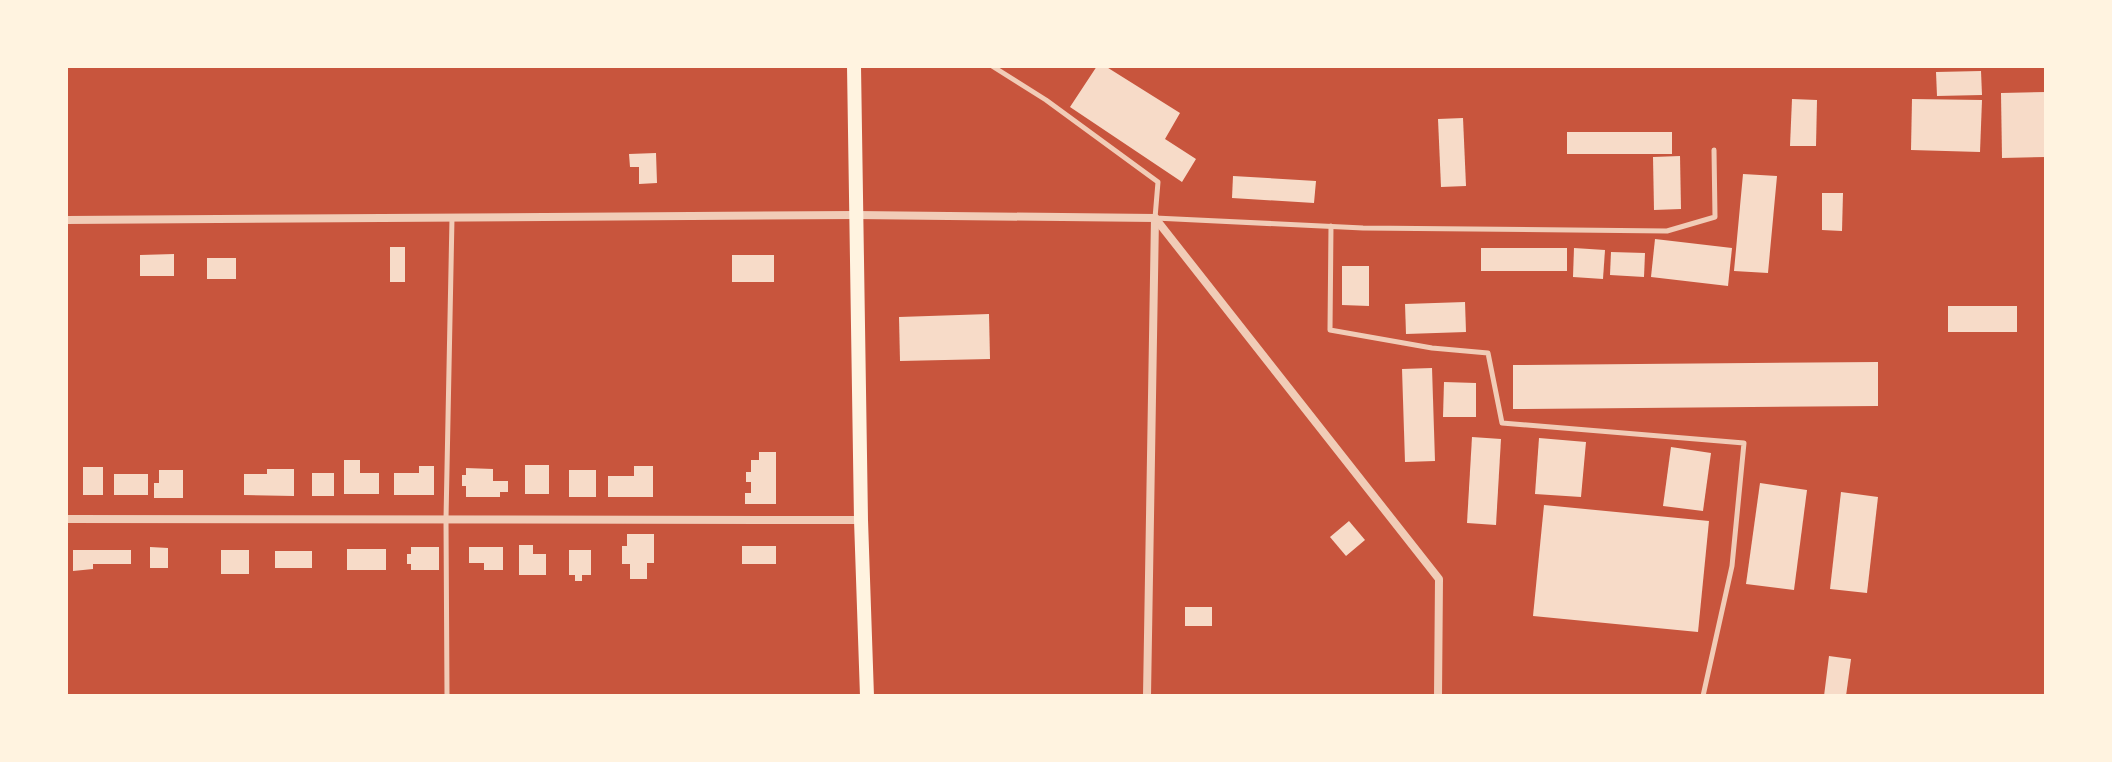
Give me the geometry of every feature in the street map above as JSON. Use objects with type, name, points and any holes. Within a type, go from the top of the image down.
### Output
[{"type":"main road","points":[[854,66],[867,696]]},
{"type":"street","points":[[66,220],[856,215],[1155,218]]},
{"type":"street","points":[[1155,218],[1439,579],[1438,696]]},
{"type":"street","points":[[1147,696],[1155,218]]},
{"type":"street","points":[[66,519],[861,520]]},
{"type":"lane","points":[[992,66],[1046,100],[1158,182],[1155,218],[1331,226],[1667,231],[1715,217],[1714,150]]},
{"type":"lane","points":[[447,696],[446,519],[452,218]]},
{"type":"lane","points":[[1331,226],[1330,330],[1432,348],[1488,353],[1502,423],[1744,443],[1732,566],[1703,696]]},
{"type":"building","points":[[1097,66],[1105,66],[1180,113],[1165,139],[1196,159],[1182,182],[1070,107]]},
{"type":"building","points":[[1981,71],[1982,95],[1937,96],[1936,72]]},
{"type":"building","points":[[2046,92],[2046,157],[2002,158],[2001,93]]},
{"type":"building","points":[[1792,99],[1817,100],[1816,146],[1790,146]]},
{"type":"building","points":[[1912,99],[1982,100],[1980,152],[1911,150]]},
{"type":"building","points":[[1463,118],[1466,186],[1441,187],[1438,119]]},
{"type":"building","points":[[1567,132],[1672,132],[1672,154],[1567,154]]},
{"type":"building","points":[[656,153],[657,183],[639,184],[639,167],[630,167],[629,154]]},
{"type":"building","points":[[1680,156],[1681,209],[1654,210],[1653,157]]},
{"type":"building","points":[[1743,174],[1777,176],[1768,273],[1734,271]]},
{"type":"building","points":[[1233,176],[1316,181],[1314,203],[1232,198]]},
{"type":"building","points":[[1822,193],[1843,193],[1842,231],[1822,230]]},
{"type":"building","points":[[1655,239],[1732,248],[1728,286],[1651,277]]},
{"type":"building","points":[[390,247],[405,247],[405,282],[390,282]]},
{"type":"building","points":[[1481,248],[1567,248],[1567,271],[1481,271]]},
{"type":"building","points":[[1574,248],[1605,250],[1603,279],[1573,277]]},
{"type":"building","points":[[1611,252],[1645,253],[1644,277],[1610,275]]},
{"type":"building","points":[[174,254],[174,276],[140,276],[140,255]]},
{"type":"building","points":[[732,255],[774,255],[774,282],[732,282]]},
{"type":"building","points":[[207,258],[236,258],[236,279],[207,279]]},
{"type":"building","points":[[1342,266],[1369,266],[1369,306],[1342,305]]},
{"type":"building","points":[[1465,302],[1466,332],[1406,334],[1405,304]]},
{"type":"building","points":[[1948,306],[2017,306],[2017,332],[1948,332]]},
{"type":"building","points":[[989,314],[990,359],[900,361],[899,317]]},
{"type":"building","points":[[1878,362],[1878,406],[1513,409],[1513,365]]},
{"type":"building","points":[[1432,368],[1435,461],[1405,462],[1402,369]]},
{"type":"building","points":[[1444,382],[1476,383],[1476,417],[1443,417]]},
{"type":"building","points":[[1472,437],[1501,439],[1496,525],[1467,523]]},
{"type":"building","points":[[1539,438],[1586,442],[1581,497],[1535,494]]},
{"type":"building","points":[[1671,447],[1711,453],[1703,511],[1663,506]]},
{"type":"building","points":[[759,452],[776,452],[776,504],[745,504],[745,493],[751,493],[751,482],[746,482],[746,472],[751,472],[751,460],[759,460]]},
{"type":"building","points":[[344,460],[360,460],[360,473],[379,473],[379,494],[344,494]]},
{"type":"building","points":[[525,465],[549,465],[549,494],[525,494]]},
{"type":"building","points":[[419,466],[434,466],[434,495],[394,495],[394,473],[419,473]]},
{"type":"building","points":[[634,466],[653,466],[653,497],[608,497],[608,476],[634,476]]},
{"type":"building","points":[[83,467],[103,467],[103,495],[83,495]]},
{"type":"building","points":[[466,468],[493,469],[493,481],[508,481],[508,492],[500,492],[500,497],[466,497],[462,475],[466,475]]},
{"type":"building","points":[[267,469],[294,469],[294,496],[244,495],[244,474],[267,474]]},
{"type":"building","points":[[159,470],[183,470],[183,498],[154,498],[154,483],[159,483]]},
{"type":"building","points":[[569,470],[596,470],[596,497],[569,497]]},
{"type":"building","points":[[312,473],[334,473],[334,496],[312,496]]},
{"type":"building","points":[[114,474],[148,474],[148,495],[114,495]]},
{"type":"building","points":[[1760,483],[1807,490],[1794,590],[1746,584]]},
{"type":"building","points":[[1841,492],[1878,497],[1867,593],[1830,589]]},
{"type":"building","points":[[1544,505],[1709,521],[1698,632],[1533,616]]},
{"type":"building","points":[[1349,521],[1365,540],[1346,556],[1330,537]]},
{"type":"building","points":[[627,534],[654,534],[654,563],[647,563],[647,579],[630,579],[630,564],[622,564],[622,546],[627,546]]},
{"type":"building","points":[[519,545],[533,545],[533,554],[546,554],[546,575],[519,575]]},
{"type":"building","points":[[742,546],[776,546],[776,564],[742,564]]},
{"type":"building","points":[[150,547],[168,548],[168,568],[150,568]]},
{"type":"building","points":[[411,547],[439,547],[439,570],[411,570],[411,564],[407,564],[407,554],[411,554]]},
{"type":"building","points":[[469,547],[503,547],[503,570],[484,570],[484,563],[469,563]]},
{"type":"building","points":[[347,549],[386,549],[386,570],[347,570]]},
{"type":"building","points":[[73,550],[131,550],[131,564],[93,564],[93,569],[73,571]]},
{"type":"building","points":[[221,550],[249,550],[249,574],[221,574]]},
{"type":"building","points":[[569,550],[591,550],[591,575],[582,575],[582,581],[575,581],[575,575],[569,575]]},
{"type":"building","points":[[275,551],[312,551],[312,568],[275,568]]},
{"type":"building","points":[[1185,607],[1212,607],[1212,626],[1185,626]]},
{"type":"building","points":[[1829,656],[1851,659],[1846,696],[1824,696]]}]
